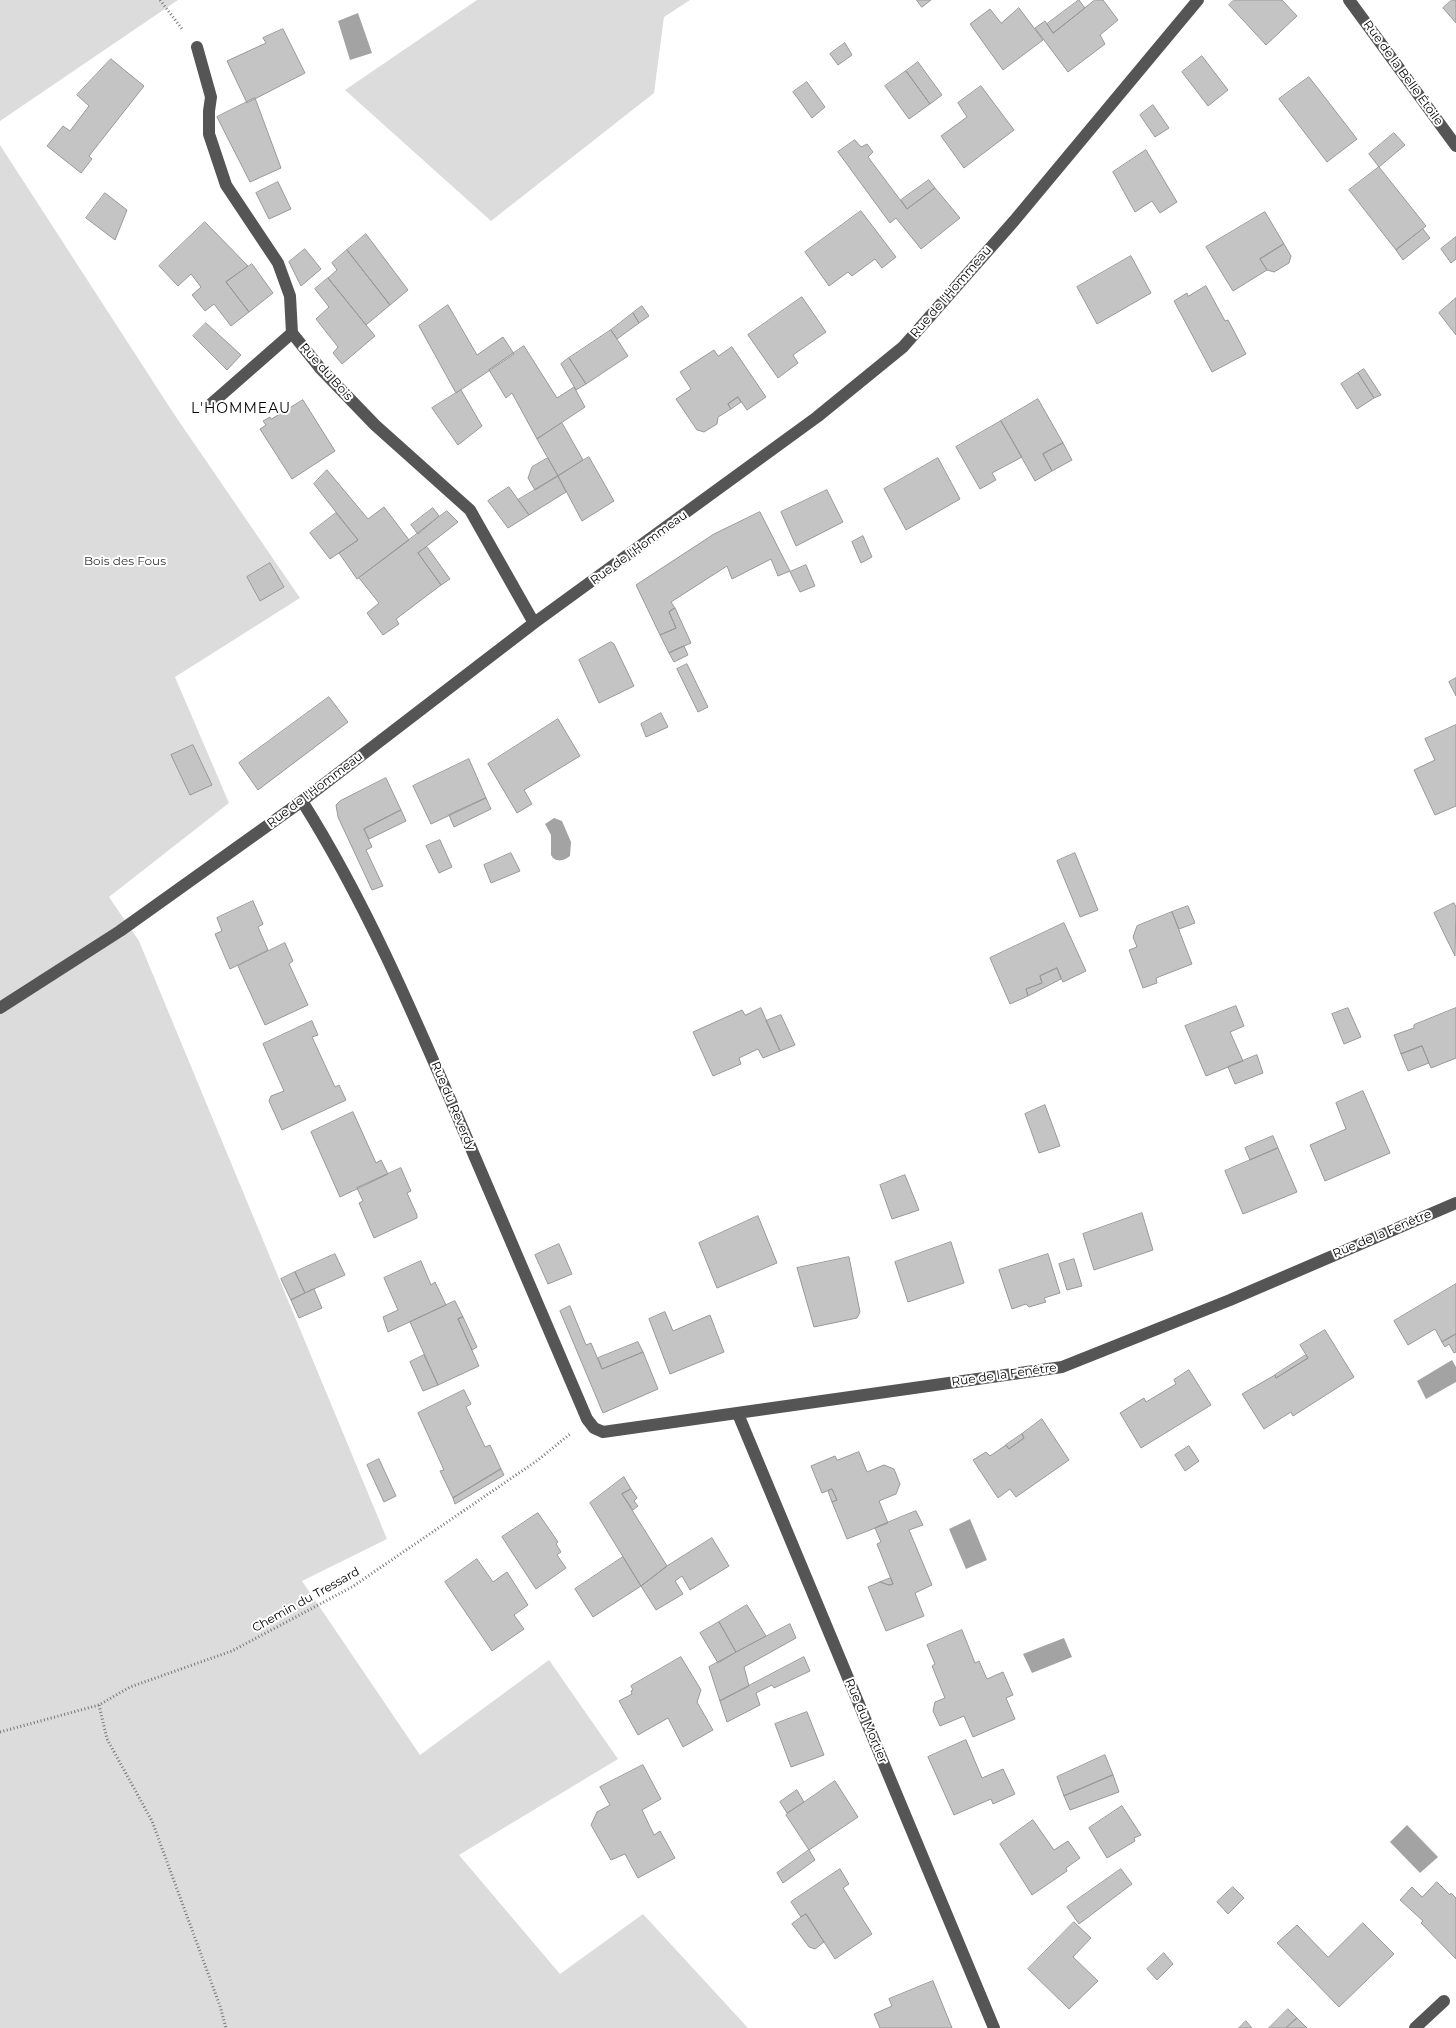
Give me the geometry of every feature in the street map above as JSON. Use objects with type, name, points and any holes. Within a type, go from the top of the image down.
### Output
[{"type":"street","name":"Rue de l'Hommeau","points":[[0,1008],[120,932],[302,801],[534,623],[817,417],[903,347],[1014,221],[1198,0]]},
{"type":"street","name":"Rue de la Belle Étoile","points":[[1349,0],[1456,146]]},
{"type":"street","name":"Rue du Bois","points":[[197,47],[211,97],[209,134],[226,185],[278,263],[290,296],[292,332],[320,368],[375,425],[470,510],[534,623]]},
{"type":"street","points":[[211,404],[292,332]]},
{"type":"street","name":"Rue du Reverdy","points":[[302,801],[341,867],[423,1036],[587,1419]]},
{"type":"street","name":"Rue de la Fenêtre","points":[[587,1419],[594,1428],[603,1432],[1062,1367],[1230,1300],[1456,1203]]},
{"type":"street","name":"Rue du Mortier","points":[[738,1414],[994,2028]]},
{"type":"street","points":[[1415,2028],[1444,2001]]},
{"type":"path","points":[[160,0],[197,47]]},
{"type":"path","name":"Chemin du Tressard","points":[[0,1732],[99,1705],[130,1686],[232,1651],[352,1587],[538,1460],[587,1419]]},
{"type":"path","points":[[99,1705],[106,1740],[152,1821],[220,2006],[226,2028]]},
{"type":"green space","points":[[0,0],[178,0],[0,121]]},
{"type":"green space","points":[[477,0],[690,0],[664,17],[654,93],[491,221],[345,90]]},
{"type":"green space","name":"Bois des Fous","points":[[0,145],[174,414],[300,598],[175,677],[229,803],[109,897],[139,941],[387,1539],[302,1581],[420,1755],[549,1660],[618,1759],[459,1855],[560,1974],[643,1914],[748,2028],[0,2028]]},
{"type":"shaded area","points":[[358,13],[372,53],[350,60],[338,21]]},
{"type":"shaded area","points":[[554,818],[562,821],[571,842],[570,856],[562,860],[557,860],[551,855],[551,835],[545,824]]},
{"type":"shaded area","points":[[1452,1360],[1456,1367],[1456,1382],[1426,1399],[1417,1381]]},
{"type":"shaded area","points":[[970,1519],[987,1560],[966,1569],[949,1529]]},
{"type":"shaded area","points":[[1064,1638],[1072,1657],[1032,1673],[1023,1654]]},
{"type":"shaded area","points":[[1407,1825],[1438,1857],[1420,1873],[1390,1842]]},
{"type":"building","points":[[917,0],[931,0],[922,7]]},
{"type":"building","points":[[1079,0],[1085,8],[1053,33],[1047,24]]},
{"type":"building","points":[[1095,0],[1103,0],[1118,20],[1100,35],[1105,44],[1068,72],[1035,28],[1045,21],[1053,33]]},
{"type":"building","points":[[1234,0],[1282,0],[1297,16],[1266,45],[1229,5]]},
{"type":"building","points":[[1452,0],[1456,0],[1456,23],[1443,8]]},
{"type":"building","points":[[1019,8],[1043,40],[1003,70],[970,24],[990,9],[1001,23]]},
{"type":"building","points":[[283,29],[305,73],[247,103],[227,61],[266,43],[263,38]]},
{"type":"building","points":[[845,43],[852,55],[838,65],[830,54]]},
{"type":"building","points":[[1202,56],[1228,90],[1208,106],[1182,72]]},
{"type":"building","points":[[111,59],[144,86],[89,156],[92,159],[81,173],[47,146],[63,126],[70,131],[89,106],[77,95]]},
{"type":"building","points":[[918,62],[942,95],[930,104],[906,71]]},
{"type":"building","points":[[906,71],[930,104],[909,119],[885,86]]},
{"type":"building","points":[[1309,77],[1357,139],[1327,162],[1279,99]]},
{"type":"building","points":[[807,82],[825,107],[812,118],[793,92]]},
{"type":"building","points":[[981,86],[1014,130],[964,168],[941,136],[967,117],[958,103]]},
{"type":"building","points":[[255,98],[281,168],[250,182],[217,117]]},
{"type":"building","points":[[1153,105],[1169,128],[1155,137],[1140,115]]},
{"type":"building","points":[[1394,133],[1405,145],[1379,167],[1369,154]]},
{"type":"building","points":[[855,140],[861,147],[867,144],[873,152],[868,157],[907,209],[935,188],[960,218],[921,249],[896,218],[890,223],[838,152]]},
{"type":"building","points":[[1146,150],[1177,202],[1160,213],[1152,201],[1135,212],[1113,172]]},
{"type":"building","points":[[1379,167],[1426,226],[1396,250],[1349,190]]},
{"type":"building","points":[[929,180],[935,188],[907,209],[901,200]]},
{"type":"building","points":[[278,182],[291,209],[269,219],[256,193]]},
{"type":"building","points":[[105,193],[127,210],[115,240],[86,218]]},
{"type":"building","points":[[861,211],[896,257],[882,268],[875,259],[852,276],[848,272],[829,286],[805,252]]},
{"type":"building","points":[[1265,212],[1284,244],[1260,259],[1267,270],[1233,291],[1206,247]]},
{"type":"building","points":[[205,222],[248,266],[226,282],[249,312],[231,326],[214,304],[205,311],[192,295],[201,287],[191,274],[178,286],[159,266]]},
{"type":"building","points":[[1423,229],[1430,238],[1403,260],[1396,250]]},
{"type":"building","points":[[366,234],[408,290],[390,305],[347,250]]},
{"type":"building","points":[[1456,237],[1456,259],[1451,263],[1441,249]]},
{"type":"building","points":[[1284,244],[1291,256],[1289,263],[1274,272],[1267,270],[1260,259]]},
{"type":"building","points":[[305,249],[321,269],[301,286],[289,262]]},
{"type":"building","points":[[347,250],[390,305],[366,325],[328,278],[337,270],[332,263]]},
{"type":"building","points":[[1131,256],[1151,293],[1097,324],[1077,287]]},
{"type":"building","points":[[252,264],[273,293],[249,312],[226,282]]},
{"type":"building","points":[[328,278],[375,336],[342,364],[333,353],[338,347],[316,319],[329,307],[315,289]]},
{"type":"building","points":[[1206,286],[1225,321],[1228,320],[1246,354],[1212,372],[1174,301],[1187,293],[1188,296]]},
{"type":"building","points":[[802,297],[826,332],[793,355],[798,363],[778,378],[748,335]]},
{"type":"building","points":[[1456,298],[1456,335],[1439,313]]},
{"type":"building","points":[[448,305],[477,355],[503,337],[514,354],[456,393],[419,326]]},
{"type":"building","points":[[642,306],[649,316],[639,323],[633,313]]},
{"type":"building","points":[[633,313],[639,323],[617,339],[611,330]]},
{"type":"building","points":[[206,323],[241,355],[227,370],[193,336]]},
{"type":"building","points":[[611,330],[628,356],[586,384],[569,358]]},
{"type":"building","points":[[524,346],[557,398],[574,387],[585,407],[537,439],[512,393],[506,398],[489,370]]},
{"type":"building","points":[[732,347],[766,397],[747,410],[738,397],[728,404],[731,409],[718,417],[717,424],[704,432],[697,430],[676,399],[691,389],[680,372],[714,350],[718,356]]},
{"type":"building","points":[[569,358],[586,384],[576,390],[561,364]]},
{"type":"building","points":[[1364,369],[1381,395],[1374,398],[1358,373]]},
{"type":"building","points":[[1358,373],[1374,398],[1357,409],[1341,384]]},
{"type":"building","points":[[461,390],[482,426],[458,445],[432,408]]},
{"type":"building","points":[[738,397],[741,402],[731,409],[728,404]]},
{"type":"building","points":[[1038,399],[1063,443],[1043,454],[1052,471],[1035,481],[1001,421]]},
{"type":"building","points":[[303,400],[335,451],[292,479],[260,429],[266,425],[263,421],[270,417],[271,419]]},
{"type":"building","points":[[1001,421],[1022,457],[992,473],[996,480],[980,489],[956,447]]},
{"type":"building","points":[[562,423],[583,460],[558,476],[537,439]]},
{"type":"building","points":[[1063,443],[1072,460],[1052,471],[1043,454]]},
{"type":"building","points":[[589,457],[614,501],[582,521],[558,476]]},
{"type":"building","points":[[548,458],[558,476],[535,490],[528,478],[532,467]]},
{"type":"building","points":[[938,458],[960,499],[906,530],[884,489]]},
{"type":"building","points":[[327,470],[368,519],[384,507],[409,540],[357,579],[339,553],[358,540],[314,484]]},
{"type":"building","points":[[558,476],[566,492],[529,515],[518,500]]},
{"type":"building","points":[[509,487],[529,515],[508,528],[488,501]]},
{"type":"building","points":[[827,490],[843,522],[796,546],[781,512]]},
{"type":"building","points":[[433,508],[439,516],[418,534],[411,525]]},
{"type":"building","points":[[447,511],[458,522],[418,553],[441,585],[396,619],[399,624],[383,635],[367,613],[379,603],[359,578]]},
{"type":"building","points":[[760,512],[790,571],[778,576],[771,559],[732,579],[727,566],[671,602],[675,608],[669,612],[676,628],[660,635],[636,585],[714,534]]},
{"type":"building","points":[[336,513],[358,540],[330,559],[310,533]]},
{"type":"building","points":[[863,536],[872,557],[861,563],[852,542]]},
{"type":"building","points":[[427,547],[450,579],[441,585],[418,553]]},
{"type":"building","points":[[270,563],[284,587],[260,601],[247,577]]},
{"type":"building","points":[[806,565],[815,586],[800,592],[790,572]]},
{"type":"building","points":[[675,608],[691,643],[669,653],[660,635],[676,628],[669,612]]},
{"type":"building","points":[[611,642],[614,644],[634,686],[599,703],[579,660]]},
{"type":"building","points":[[684,646],[688,655],[674,662],[669,653]]},
{"type":"building","points":[[687,664],[708,707],[698,712],[677,669]]},
{"type":"building","points":[[1456,678],[1456,696],[1449,682]]},
{"type":"building","points":[[329,697],[348,722],[258,790],[239,763]]},
{"type":"building","points":[[661,713],[668,727],[646,737],[641,724]]},
{"type":"building","points":[[558,719],[580,756],[524,790],[532,804],[517,813],[488,764]]},
{"type":"building","points":[[1456,725],[1456,806],[1435,815],[1414,770],[1435,760],[1425,739]]},
{"type":"building","points":[[193,745],[212,785],[190,795],[171,755]]},
{"type":"building","points":[[469,759],[486,798],[431,824],[413,786]]},
{"type":"building","points":[[386,778],[401,810],[364,829],[372,847],[366,850],[383,886],[372,890],[338,817],[336,805],[340,801]]},
{"type":"building","points":[[486,798],[491,809],[454,827],[449,815]]},
{"type":"building","points":[[401,810],[406,821],[369,839],[364,829]]},
{"type":"building","points":[[440,840],[452,867],[439,873],[426,846]]},
{"type":"building","points":[[511,853],[520,871],[491,883],[484,865]]},
{"type":"building","points":[[1075,853],[1098,910],[1080,917],[1057,861]]},
{"type":"building","points":[[253,901],[263,924],[258,927],[268,950],[230,969],[215,934],[222,931],[217,918]]},
{"type":"building","points":[[1454,903],[1456,907],[1455,956],[1434,913]]},
{"type":"building","points":[[1188,906],[1195,923],[1179,929],[1172,912]]},
{"type":"building","points":[[1172,912],[1192,964],[1156,978],[1157,983],[1143,988],[1129,950],[1137,947],[1133,937],[1137,926]]},
{"type":"building","points":[[1064,923],[1086,971],[1063,982],[1057,968],[1040,976],[1042,983],[1026,989],[1028,996],[1010,1004],[990,958]]},
{"type":"building","points":[[285,943],[293,961],[289,964],[308,1005],[265,1025],[238,966]]},
{"type":"building","points":[[1057,968],[1061,979],[1028,996],[1026,989],[1042,983],[1040,976]]},
{"type":"building","points":[[1236,1006],[1244,1026],[1230,1032],[1243,1061],[1206,1076],[1185,1026]]},
{"type":"building","points":[[761,1008],[780,1051],[763,1058],[758,1049],[739,1058],[741,1064],[713,1076],[693,1032],[742,1010],[745,1015]]},
{"type":"building","points":[[1348,1008],[1361,1037],[1344,1044],[1332,1014]]},
{"type":"building","points":[[1456,1008],[1456,1058],[1431,1068],[1422,1046],[1401,1054],[1394,1035],[1414,1028],[1414,1025]]},
{"type":"building","points":[[781,1015],[795,1045],[780,1051],[766,1021]]},
{"type":"building","points":[[312,1021],[318,1035],[312,1037],[335,1087],[339,1085],[346,1100],[282,1130],[269,1101],[271,1096],[284,1091],[263,1044]]},
{"type":"building","points":[[1422,1046],[1429,1063],[1408,1071],[1401,1054]]},
{"type":"building","points":[[1257,1055],[1263,1073],[1235,1084],[1228,1067]]},
{"type":"building","points":[[1363,1091],[1390,1153],[1325,1181],[1310,1145],[1346,1129],[1336,1103]]},
{"type":"building","points":[[1045,1105],[1060,1146],[1039,1153],[1025,1114]]},
{"type":"building","points":[[353,1112],[376,1163],[381,1160],[388,1174],[340,1197],[311,1132]]},
{"type":"building","points":[[1273,1136],[1278,1148],[1250,1160],[1245,1148]]},
{"type":"building","points":[[1278,1148],[1297,1192],[1243,1214],[1225,1171]]},
{"type":"building","points":[[401,1168],[411,1191],[407,1193],[417,1218],[374,1238],[359,1203],[363,1201],[357,1188]]},
{"type":"building","points":[[905,1175],[919,1210],[892,1219],[880,1185]]},
{"type":"building","points":[[1142,1213],[1153,1250],[1094,1270],[1083,1234]]},
{"type":"building","points":[[758,1216],[777,1263],[717,1288],[699,1243]]},
{"type":"building","points":[[951,1242],[964,1283],[908,1302],[895,1262]]},
{"type":"building","points":[[559,1244],[572,1274],[548,1284],[535,1255]]},
{"type":"building","points":[[335,1254],[345,1275],[305,1293],[295,1272]]},
{"type":"building","points":[[1048,1254],[1060,1293],[1044,1298],[1046,1302],[1029,1307],[1026,1304],[1012,1309],[999,1270]]},
{"type":"building","points":[[849,1257],[860,1312],[857,1318],[814,1327],[797,1268]]},
{"type":"building","points":[[1074,1259],[1082,1286],[1067,1290],[1059,1264]]},
{"type":"building","points":[[421,1261],[431,1285],[435,1282],[446,1305],[388,1332],[383,1317],[398,1310],[384,1278]]},
{"type":"building","points":[[295,1272],[305,1293],[291,1300],[281,1279]]},
{"type":"building","points":[[1456,1284],[1456,1334],[1442,1342],[1435,1329],[1408,1345],[1394,1321]]},
{"type":"building","points":[[314,1289],[322,1308],[299,1318],[291,1300]]},
{"type":"building","points":[[455,1301],[463,1317],[458,1319],[479,1366],[438,1385],[410,1322]]},
{"type":"building","points":[[570,1306],[586,1345],[591,1343],[602,1369],[643,1352],[658,1389],[603,1413],[560,1311]]},
{"type":"building","points":[[665,1312],[673,1331],[710,1315],[724,1352],[670,1374],[649,1319]]},
{"type":"building","points":[[463,1317],[477,1347],[472,1350],[458,1319]]},
{"type":"building","points":[[1325,1330],[1354,1377],[1293,1416],[1291,1412],[1264,1429],[1242,1394],[1275,1375],[1276,1378],[1308,1358],[1300,1345]]},
{"type":"building","points":[[1456,1334],[1456,1352],[1454,1353],[1449,1344],[1445,1347],[1442,1342]]},
{"type":"building","points":[[638,1342],[643,1352],[602,1369],[598,1358]]},
{"type":"building","points":[[424,1355],[438,1385],[423,1391],[410,1362]]},
{"type":"building","points":[[1306,1355],[1308,1358],[1276,1378],[1275,1375]]},
{"type":"building","points":[[1189,1370],[1211,1405],[1141,1448],[1120,1413],[1144,1398],[1146,1402],[1176,1384],[1174,1380]]},
{"type":"building","points":[[464,1390],[471,1404],[466,1407],[485,1447],[490,1445],[501,1469],[453,1498],[440,1471],[444,1470],[418,1413]]},
{"type":"building","points":[[1042,1419],[1069,1460],[1016,1497],[1010,1489],[998,1498],[973,1460],[986,1452],[990,1456],[1006,1445],[1009,1449],[1024,1438],[1022,1434]]},
{"type":"building","points":[[1022,1434],[1024,1438],[1009,1449],[1006,1445]]},
{"type":"building","points":[[1189,1446],[1199,1461],[1185,1471],[1175,1455]]},
{"type":"building","points":[[859,1452],[867,1472],[884,1465],[894,1469],[900,1484],[896,1494],[879,1501],[888,1523],[847,1539],[832,1502],[837,1500],[832,1489],[822,1493],[811,1466],[835,1456],[837,1460]]},
{"type":"building","points":[[379,1459],[396,1496],[384,1502],[367,1465]]},
{"type":"building","points":[[501,1469],[504,1475],[455,1504],[453,1498]]},
{"type":"building","points":[[624,1477],[631,1489],[622,1494],[667,1566],[641,1586],[590,1503]]},
{"type":"building","points":[[631,1489],[637,1498],[634,1501],[638,1506],[633,1510],[622,1494]]},
{"type":"building","points":[[832,1489],[837,1500],[832,1502],[828,1491]]},
{"type":"building","points":[[916,1511],[923,1525],[909,1530],[932,1585],[915,1593],[924,1616],[886,1631],[868,1587],[880,1582],[889,1585],[893,1584],[877,1544],[881,1542],[875,1528]]},
{"type":"building","points":[[538,1513],[558,1542],[556,1544],[561,1552],[557,1555],[566,1568],[536,1589],[502,1537]]},
{"type":"building","points":[[712,1538],[729,1566],[690,1590],[682,1576],[675,1581],[683,1594],[656,1610],[641,1586],[667,1566]]},
{"type":"building","points":[[623,1557],[641,1586],[593,1617],[575,1589]]},
{"type":"building","points":[[477,1559],[493,1582],[507,1572],[528,1605],[514,1615],[524,1629],[492,1651],[445,1582]]},
{"type":"building","points":[[891,1578],[893,1584],[889,1585],[880,1582]]},
{"type":"building","points":[[747,1605],[766,1636],[736,1652],[719,1622]]},
{"type":"building","points":[[719,1622],[736,1652],[718,1663],[700,1633]]},
{"type":"building","points":[[790,1624],[796,1638],[744,1667],[749,1686],[720,1701],[709,1667]]},
{"type":"building","points":[[962,1630],[975,1663],[979,1661],[987,1679],[1003,1672],[1013,1695],[1006,1698],[1015,1719],[973,1737],[964,1716],[940,1726],[933,1711],[935,1702],[945,1698],[932,1666],[935,1664],[927,1645]]},
{"type":"building","points":[[681,1657],[701,1690],[697,1702],[713,1730],[683,1747],[668,1718],[638,1735],[619,1701],[632,1694],[631,1686]]},
{"type":"building","points":[[804,1657],[810,1671],[774,1688],[772,1685],[756,1693],[760,1705],[727,1722],[720,1701]]},
{"type":"building","points":[[807,1712],[824,1755],[791,1767],[775,1724]]},
{"type":"building","points":[[966,1740],[982,1778],[1003,1769],[1015,1794],[993,1804],[991,1799],[954,1815],[928,1757]]},
{"type":"building","points":[[1105,1755],[1113,1775],[1064,1796],[1057,1777]]},
{"type":"building","points":[[643,1765],[661,1799],[642,1810],[654,1835],[660,1831],[675,1858],[638,1878],[625,1854],[611,1860],[591,1825],[597,1812],[610,1805],[600,1787]]},
{"type":"building","points":[[1113,1775],[1119,1792],[1070,1810],[1064,1796]]},
{"type":"building","points":[[835,1781],[858,1817],[809,1850],[786,1815]]},
{"type":"building","points":[[797,1790],[804,1802],[787,1813],[780,1802]]},
{"type":"building","points":[[1122,1806],[1141,1835],[1134,1838],[1135,1841],[1107,1858],[1089,1828]]},
{"type":"building","points":[[1033,1820],[1054,1850],[1068,1841],[1080,1858],[1066,1868],[1067,1871],[1032,1895],[1000,1844]]},
{"type":"building","points":[[809,1850],[815,1860],[783,1883],[777,1873]]},
{"type":"building","points":[[840,1869],[849,1884],[843,1888],[872,1934],[835,1959],[806,1914],[801,1917],[791,1902]]},
{"type":"building","points":[[1121,1869],[1132,1884],[1079,1924],[1067,1907]]},
{"type":"building","points":[[1437,1882],[1450,1895],[1451,1893],[1456,1898],[1456,1959],[1421,1923],[1423,1921],[1400,1900],[1412,1887],[1422,1897]]},
{"type":"building","points":[[1233,1887],[1244,1898],[1228,1914],[1217,1902]]},
{"type":"building","points":[[806,1914],[824,1942],[815,1949],[809,1947],[792,1924]]},
{"type":"building","points":[[1074,1922],[1091,1938],[1073,1957],[1098,1981],[1069,2009],[1028,1969]]},
{"type":"building","points":[[1363,1923],[1394,1954],[1339,2007],[1277,1943],[1297,1925],[1328,1957]]},
{"type":"building","points":[[1164,1953],[1173,1964],[1157,1980],[1147,1969]]},
{"type":"building","points":[[933,1981],[952,2028],[880,2028],[874,2014],[892,2006],[889,1999]]},
{"type":"building","points":[[1288,2009],[1297,2018],[1286,2028],[1269,2028]]},
{"type":"building","points":[[1297,2018],[1307,2028],[1286,2028]]},
{"type":"building","points":[[1246,2021],[1252,2028],[1239,2028]]},
{"type":"district","name":"L'HOMMEAU","points":[[241,409]]}]
